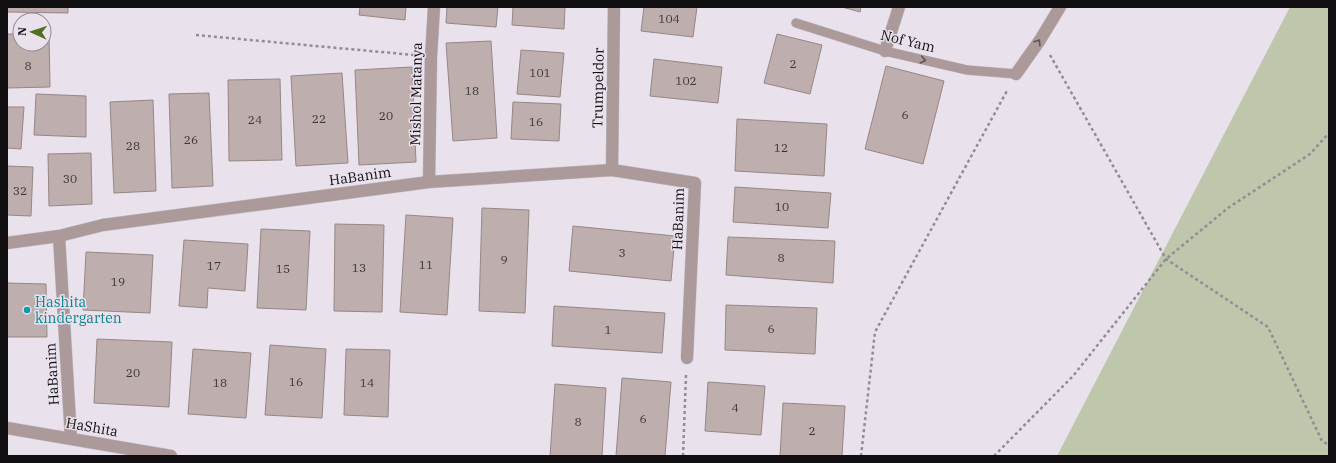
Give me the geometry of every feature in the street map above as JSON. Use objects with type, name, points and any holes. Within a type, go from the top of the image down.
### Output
[{"type":"street","name":"Mishol Matanya","points":[[430,182],[431,57],[434,7]]},
{"type":"street","name":"Trumpeldor","points":[[612,170],[614,7]]},
{"type":"street","points":[[885,51],[899,7]]},
{"type":"street","points":[[1016,74],[1040,40],[1060,7]]},
{"type":"street","name":"HaBanim","points":[[71,439],[59,236],[103,225],[430,182],[612,170],[695,183],[687,358]]},
{"type":"street","points":[[7,244],[59,236]]},
{"type":"street","name":"HaShita","points":[[7,428],[171,456]]},
{"type":"lane","name":"Nof Yam","points":[[796,23],[885,51],[967,70],[1016,74]]},
{"type":"path","points":[[196,35],[431,57]]},
{"type":"path","points":[[1040,40],[1057,65],[1166,259],[1268,327],[1322,441],[1329,445]]},
{"type":"path","points":[[861,456],[875,332],[1016,74]]},
{"type":"path","points":[[994,456],[1073,376],[1166,259],[1228,208],[1310,154],[1329,133]]},
{"type":"path","points":[[682,456],[687,358]]},
{"type":"green space","points":[[1290,7],[1329,7],[1329,456],[1057,456]]},
{"type":"building","points":[[7,7],[68,7],[68,13],[7,12]]},
{"type":"building","points":[[360,7],[406,7],[405,20],[359,15]]},
{"type":"building","points":[[447,7],[498,7],[496,27],[446,23]]},
{"type":"building","points":[[513,7],[565,7],[564,29],[512,25]]},
{"type":"building","points":[[644,7],[697,7],[693,37],[641,31]]},
{"type":"building","points":[[842,7],[861,7],[860,12]]},
{"type":"building","points":[[7,34],[12,34],[12,52],[49,52],[50,87],[7,88]]},
{"type":"building","points":[[777,34],[822,45],[810,94],[764,83]]},
{"type":"building","points":[[491,41],[497,138],[453,141],[446,43]]},
{"type":"building","points":[[521,50],[564,53],[560,97],[517,94]]},
{"type":"building","points":[[654,59],[722,67],[718,103],[650,96]]},
{"type":"building","points":[[886,66],[944,81],[923,164],[865,149]]},
{"type":"building","points":[[412,67],[416,162],[359,165],[355,70]]},
{"type":"building","points":[[342,73],[348,163],[296,166],[291,76]]},
{"type":"building","points":[[280,79],[282,160],[229,161],[228,80]]},
{"type":"building","points":[[209,93],[213,186],[172,188],[169,94]]},
{"type":"building","points":[[36,94],[86,96],[86,137],[34,135]]},
{"type":"building","points":[[153,100],[156,191],[114,193],[110,102]]},
{"type":"building","points":[[513,102],[561,104],[559,141],[511,139]]},
{"type":"building","points":[[7,107],[24,107],[21,149],[7,148]]},
{"type":"building","points":[[737,119],[827,124],[824,176],[735,171]]},
{"type":"building","points":[[91,153],[92,204],[49,206],[48,154]]},
{"type":"building","points":[[7,166],[33,167],[31,216],[7,215]]},
{"type":"building","points":[[735,187],[831,193],[828,228],[733,222]]},
{"type":"building","points":[[482,208],[529,210],[525,313],[479,311]]},
{"type":"building","points":[[406,215],[453,218],[447,315],[400,312]]},
{"type":"building","points":[[335,224],[384,225],[382,312],[334,311]]},
{"type":"building","points":[[573,226],[675,236],[671,281],[569,271]]},
{"type":"building","points":[[261,229],[310,231],[306,310],[257,308]]},
{"type":"building","points":[[728,237],[835,241],[833,283],[726,275]]},
{"type":"building","points":[[184,240],[248,244],[245,291],[208,288],[207,308],[179,306]]},
{"type":"building","points":[[86,252],[153,255],[150,313],[83,310]]},
{"type":"building","name":"Hashita kindergarten","points":[[7,283],[46,284],[47,337],[7,337]]},
{"type":"building","points":[[726,305],[817,308],[815,354],[725,350]]},
{"type":"building","points":[[554,306],[665,313],[662,353],[552,346]]},
{"type":"building","points":[[97,339],[172,342],[169,407],[94,403]]},
{"type":"building","points":[[270,345],[326,349],[322,418],[265,415]]},
{"type":"building","points":[[193,349],[251,353],[246,418],[188,414]]},
{"type":"building","points":[[346,349],[390,350],[388,417],[344,415]]},
{"type":"building","points":[[622,378],[671,382],[665,456],[616,456]]},
{"type":"building","points":[[708,382],[765,386],[761,435],[705,431]]},
{"type":"building","points":[[555,384],[606,388],[602,456],[550,456]]},
{"type":"building","points":[[783,403],[845,406],[842,456],[780,456]]},
{"type":"place","name":"Hashita kindergarten","points":[[27,310]]}]
